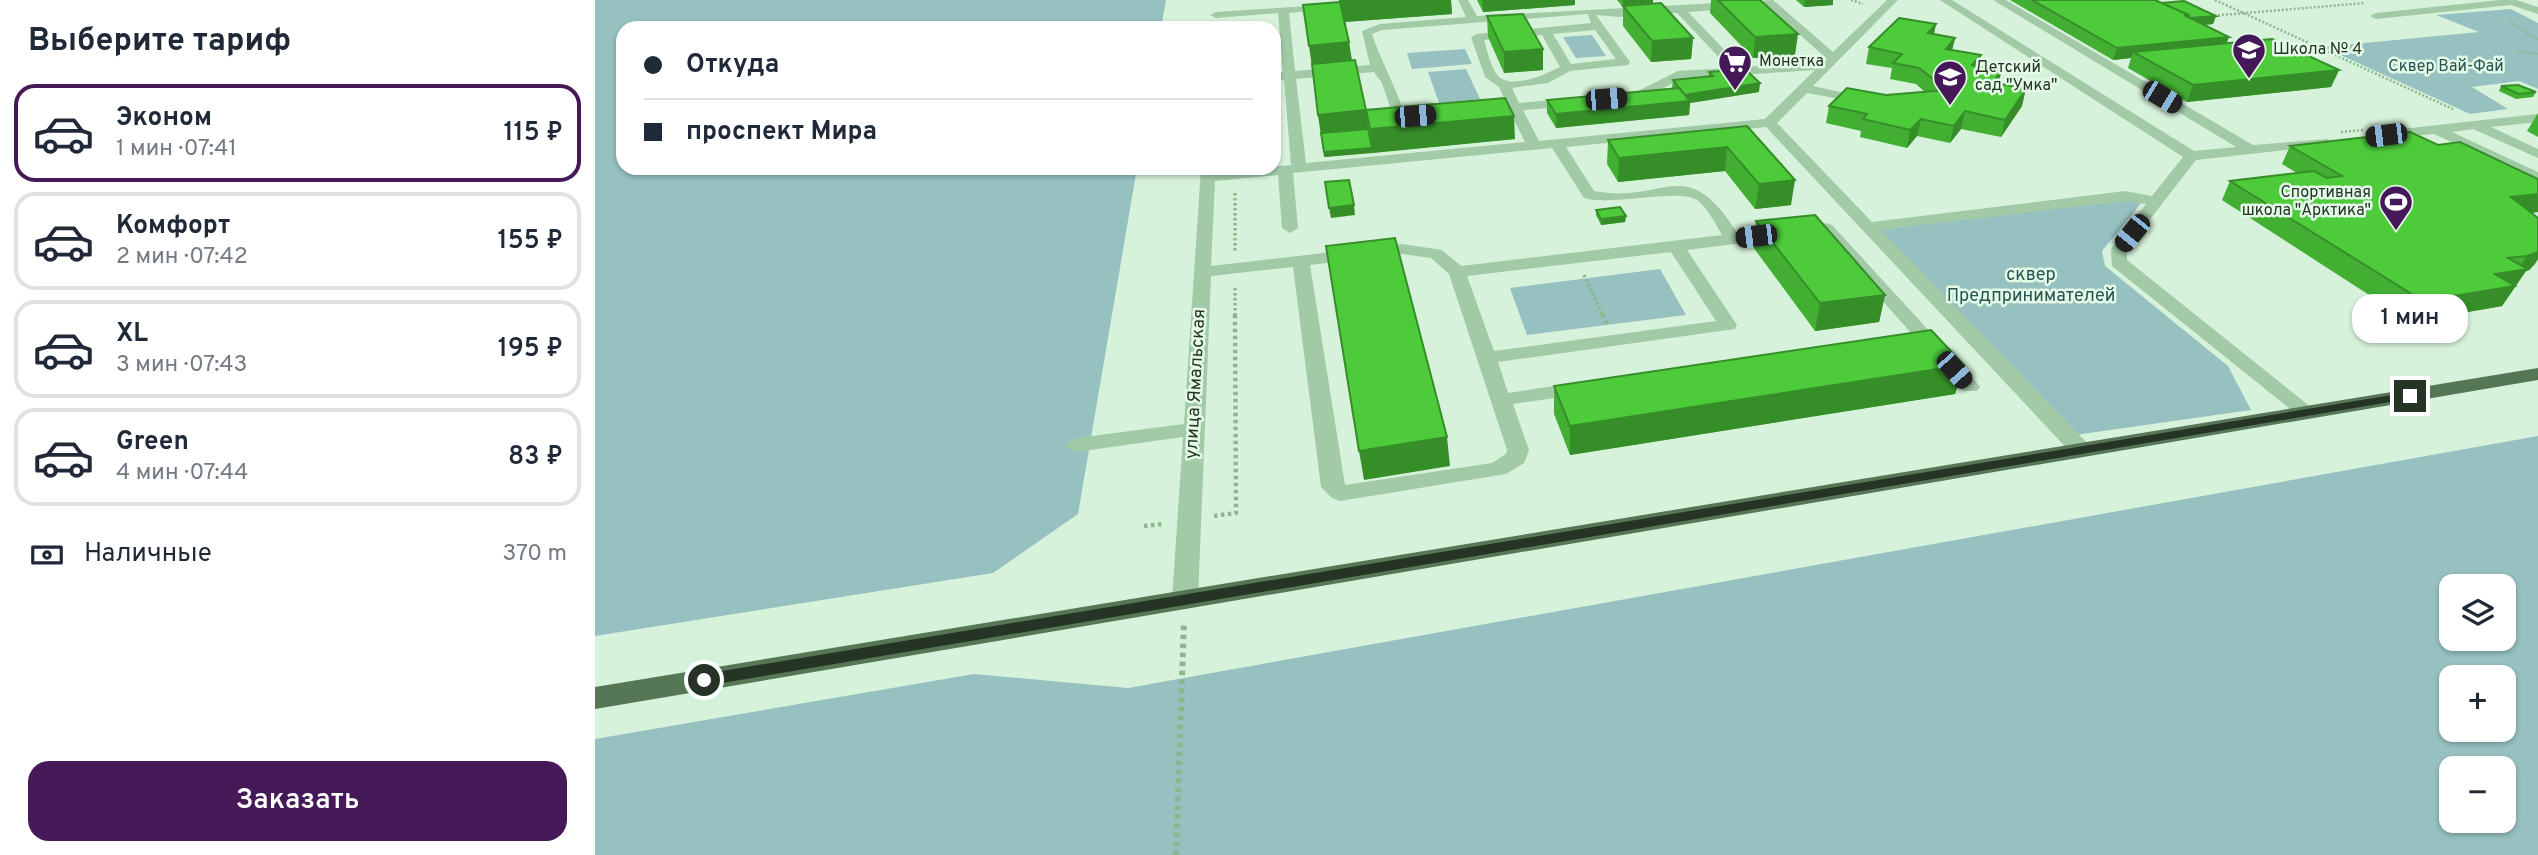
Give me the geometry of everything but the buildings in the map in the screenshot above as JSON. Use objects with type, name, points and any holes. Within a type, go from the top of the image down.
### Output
[{"type":"main road","points":[[595,698],[2538,374]]},
{"type":"street","points":[[1216,0],[1216,21]]},
{"type":"street","points":[[1462,0],[1472,19]]},
{"type":"street","points":[[1281,170],[1769,123],[1893,0]]},
{"type":"street","points":[[1945,0],[2191,156],[2332,141]]},
{"type":"street","points":[[1998,0],[2251,150]]},
{"type":"street","points":[[1427,115],[1398,113],[1386,78],[1377,68],[1367,31],[1380,27],[1587,5],[1619,14],[1678,6],[1768,1],[1830,62]]},
{"type":"street","points":[[2376,16],[2509,1],[2538,11]]},
{"type":"street","points":[[1216,15],[1261,6],[1283,10],[1345,5]]},
{"type":"street","points":[[1504,85],[1544,80],[1567,68],[1624,62],[1587,5]]},
{"type":"street","points":[[1678,6],[1737,70]]},
{"type":"street","points":[[1283,10],[1290,76],[1290,228]]},
{"type":"street","points":[[1534,146],[1504,85],[1491,77],[1477,37],[1599,26]]},
{"type":"street","points":[[1545,30],[1567,68]]},
{"type":"street","points":[[1465,111],[1639,95],[1678,75],[1830,62]]},
{"type":"street","points":[[1281,77],[1377,68]]},
{"type":"street","points":[[1804,88],[1877,104]]},
{"type":"street","points":[[2373,136],[2538,118]]},
{"type":"street","points":[[1769,123],[2081,450]]},
{"type":"street","points":[[2475,125],[2538,154]]},
{"type":"street","points":[[2436,129],[2538,178]]},
{"type":"street","points":[[1557,144],[1588,195],[1613,198],[1691,192],[1704,199],[1733,239]]},
{"type":"street","points":[[2191,156],[2119,249],[2118,262],[2307,412]]},
{"type":"street","name":"улица Ямальская","points":[[1185,600],[1208,175]]},
{"type":"street","points":[[1457,272],[1812,229],[2125,196],[2158,201]]},
{"type":"street","points":[[1812,229],[1924,337],[1970,387]]},
{"type":"street","points":[[1486,358],[1728,325],[1676,246]]},
{"type":"street","points":[[1201,272],[1301,261],[1421,250],[1436,254],[1457,272],[1518,450],[1509,464],[1352,493],[1340,493],[1332,487],[1301,261]]},
{"type":"street","points":[[1897,341],[1924,337]]},
{"type":"street","points":[[1500,400],[1596,385]]},
{"type":"street","points":[[1076,445],[1194,429]]},
{"type":"path","points":[[1851,0],[1856,4],[1856,0]]},
{"type":"path","points":[[2215,0],[2459,111]]},
{"type":"path","points":[[2210,16],[2366,2]]},
{"type":"path","points":[[2500,15],[2538,38]]},
{"type":"path","points":[[2517,51],[2538,54]]},
{"type":"path","points":[[1144,526],[1236,513],[1235,175]]},
{"type":"path","points":[[1576,258],[1615,340]]},
{"type":"path","points":[[1176,855],[1185,600]]},
{"type":"green space","points":[[595,0],[1166,0],[1162,21],[616,21],[616,175],[1136,175],[1078,514],[993,573],[595,636]]},
{"type":"green space","name":"Сквер Вай-Фай","points":[[2511,9],[2538,23],[2538,89],[2519,81],[2472,87],[2508,109],[2470,114],[2323,47],[2479,32],[2436,15]]},
{"type":"green space","points":[[1592,35],[1606,56],[1576,58],[1563,37]]},
{"type":"green space","points":[[1465,49],[1472,64],[1412,69],[1407,53]]},
{"type":"green space","points":[[1466,69],[1480,99],[1439,103],[1428,72]]},
{"type":"green space","name":"сквер Предпринимателей","points":[[2146,197],[2102,251],[2105,266],[2228,366],[2251,410],[2068,436],[1869,227]]},
{"type":"green space","points":[[1660,269],[1686,315],[1527,335],[1510,288]]},
{"type":"green space","points":[[2538,436],[2538,855],[595,855],[595,739],[974,674],[1128,688]]},
{"type":"place","name":"Школа № 4","points":[[2249,80]]},
{"type":"place","name":"Монетка","points":[[1735,92]]},
{"type":"place","name":"Детский сад \"Умка\"","points":[[1950,107]]},
{"type":"place","name":"Спортивная школа \"Арктика\"","points":[[2396,232]]},
{"type":"route","points":[[704,680],[2410,396]]}]
